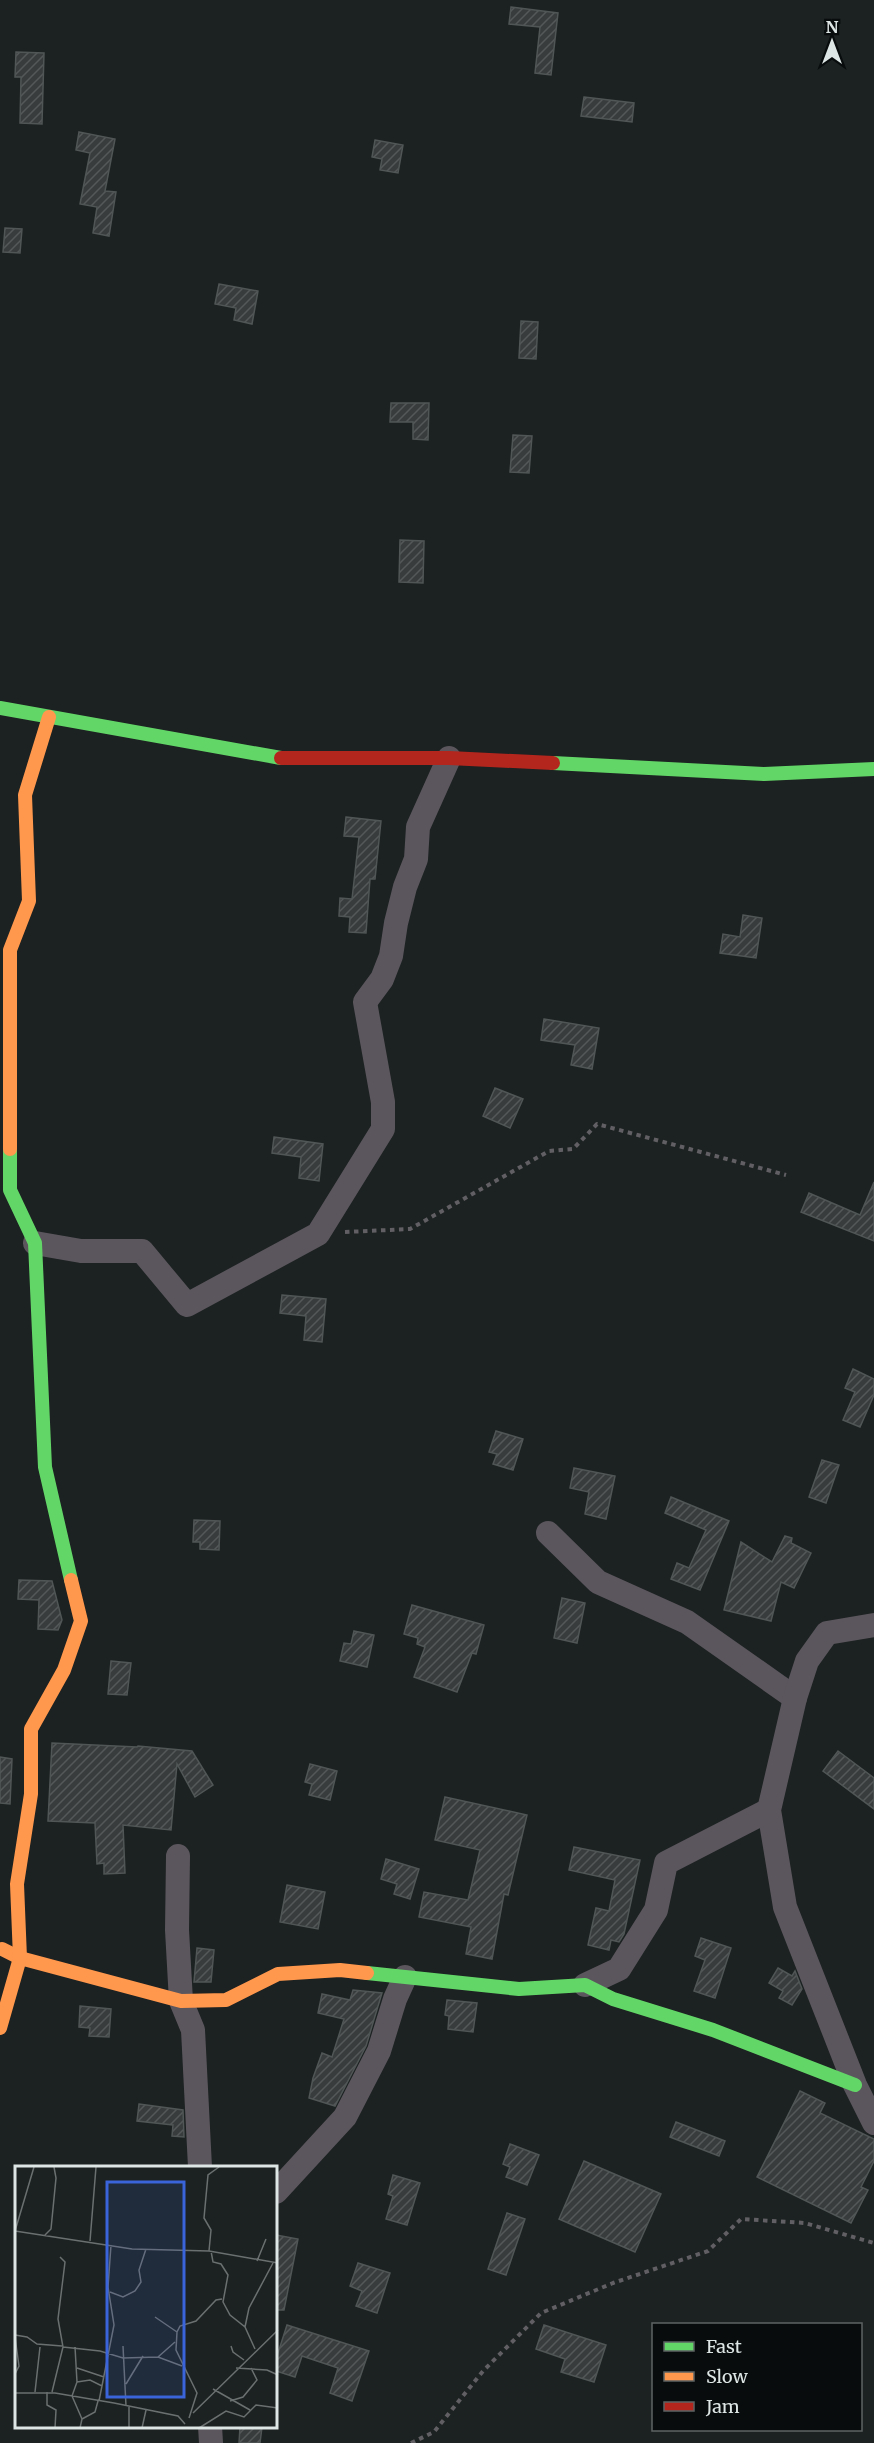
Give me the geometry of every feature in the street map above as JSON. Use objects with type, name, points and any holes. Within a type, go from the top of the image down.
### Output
[{"type":"street","points":[[0,708],[289,759],[449,758],[764,774],[874,769]]},
{"type":"street","points":[[0,2028],[20,1958],[17,1884],[31,1794],[31,1729],[64,1670],[81,1621],[45,1467],[35,1243],[10,1190],[10,950],[29,902],[25,795],[49,717]]},
{"type":"street","points":[[35,1243],[81,1251],[141,1251],[187,1305],[318,1234],[383,1129],[383,1102],[365,1002],[382,979],[391,956],[402,896],[416,859],[418,827],[449,758]]},
{"type":"street","points":[[548,1533],[598,1581],[687,1622],[795,1698]]},
{"type":"street","points":[[874,1626],[826,1633],[807,1661],[795,1698],[769,1810],[785,1907],[855,2085],[874,2123]]},
{"type":"street","points":[[0,1948],[20,1958],[181,2001],[226,2000],[278,1974],[340,1970],[519,1989],[585,1985],[619,1969],[656,1910],[666,1863],[769,1810]]},
{"type":"street","points":[[178,1856],[177,1930],[181,2001],[193,2030],[200,2166]]},
{"type":"street","points":[[278,2190],[345,2117],[379,2051],[395,1999],[405,1977]]},
{"type":"street","points":[[585,1985],[613,1999],[713,2030],[855,2085]]},
{"type":"street","points":[[210,2428],[211,2443]]},
{"type":"path","points":[[318,1234],[410,1229],[549,1152],[573,1149],[597,1124],[786,1175]]},
{"type":"path","points":[[411,2443],[434,2432],[483,2371],[541,2313],[613,2283],[708,2251],[741,2219],[805,2223],[874,2243]]},
{"type":"building","points":[[511,7],[558,13],[551,75],[535,73],[540,27],[509,24]]},
{"type":"building","points":[[16,52],[44,53],[42,124],[20,123],[21,77],[15,77]]},
{"type":"building","points":[[584,97],[634,103],[632,122],[581,116]]},
{"type":"building","points":[[79,132],[115,139],[105,191],[116,192],[109,236],[93,233],[97,207],[80,204],[90,153],[76,150]]},
{"type":"building","points":[[375,140],[403,145],[398,173],[380,170],[382,159],[372,157]]},
{"type":"building","points":[[5,228],[22,229],[20,253],[3,252]]},
{"type":"building","points":[[219,284],[258,291],[252,324],[234,320],[236,308],[215,304]]},
{"type":"building","points":[[521,321],[538,322],[536,359],[519,358]]},
{"type":"building","points":[[391,403],[429,403],[428,440],[413,439],[413,422],[390,422]]},
{"type":"building","points":[[513,435],[532,436],[529,473],[510,472]]},
{"type":"building","points":[[400,540],[424,541],[423,583],[399,582]]},
{"type":"building","points":[[346,817],[381,821],[375,879],[370,879],[366,933],[349,932],[350,917],[339,916],[340,898],[352,899],[359,837],[344,836]]},
{"type":"building","points":[[743,915],[762,918],[756,958],[720,953],[723,934],[740,937]]},
{"type":"building","points":[[544,1019],[599,1028],[592,1069],[571,1065],[575,1045],[541,1040]]},
{"type":"building","points":[[495,1088],[523,1099],[510,1128],[483,1116]]},
{"type":"building","points":[[274,1137],[323,1144],[319,1181],[299,1178],[301,1157],[272,1153]]},
{"type":"building","points":[[874,1182],[874,1241],[801,1212],[809,1193],[860,1215]]},
{"type":"building","points":[[282,1295],[326,1299],[322,1342],[304,1340],[306,1316],[280,1313]]},
{"type":"building","points":[[853,1369],[874,1379],[874,1395],[860,1427],[843,1420],[855,1392],[845,1388]]},
{"type":"building","points":[[496,1431],[523,1439],[513,1470],[493,1464],[497,1454],[489,1452]]},
{"type":"building","points":[[822,1460],[839,1465],[826,1503],[809,1497]]},
{"type":"building","points":[[574,1468],[615,1476],[606,1519],[585,1514],[589,1492],[570,1488]]},
{"type":"building","points":[[671,1497],[729,1521],[700,1590],[671,1579],[677,1563],[689,1568],[706,1530],[665,1513]]},
{"type":"building","points":[[194,1520],[220,1521],[219,1550],[200,1549],[200,1542],[193,1542]]},
{"type":"building","points":[[785,1536],[792,1538],[791,1543],[811,1553],[794,1588],[781,1582],[771,1621],[724,1610],[741,1542],[772,1562]]},
{"type":"building","points":[[19,1580],[52,1581],[62,1620],[58,1630],[38,1629],[39,1600],[18,1599]]},
{"type":"building","points":[[562,1598],[585,1603],[577,1643],[554,1638]]},
{"type":"building","points":[[412,1605],[484,1625],[476,1654],[472,1653],[457,1692],[414,1677],[425,1647],[417,1644],[418,1638],[404,1634]]},
{"type":"building","points":[[354,1631],[374,1635],[367,1667],[340,1661],[344,1643],[351,1644]]},
{"type":"building","points":[[111,1661],[131,1663],[127,1695],[108,1694]]},
{"type":"building","points":[[52,1743],[138,1746],[192,1751],[213,1785],[195,1797],[177,1764],[171,1830],[123,1825],[125,1873],[104,1874],[104,1863],[97,1864],[95,1823],[48,1821]]},
{"type":"building","points":[[838,1751],[874,1778],[874,1809],[823,1771]]},
{"type":"building","points":[[0,1757],[12,1759],[10,1804],[0,1803]]},
{"type":"building","points":[[310,1764],[337,1771],[330,1800],[309,1795],[312,1784],[305,1782]]},
{"type":"building","points":[[445,1797],[527,1815],[508,1895],[504,1894],[492,1959],[466,1954],[471,1927],[419,1917],[424,1892],[468,1900],[480,1850],[435,1840]]},
{"type":"building","points":[[574,1847],[640,1860],[624,1934],[619,1942],[611,1940],[609,1950],[588,1945],[596,1908],[609,1911],[615,1880],[569,1870]]},
{"type":"building","points":[[386,1859],[419,1869],[410,1899],[394,1894],[397,1884],[381,1879]]},
{"type":"building","points":[[287,1885],[325,1892],[318,1929],[280,1922]]},
{"type":"building","points":[[701,1938],[731,1948],[715,1998],[694,1991],[705,1960],[695,1956]]},
{"type":"building","points":[[197,1948],[214,1950],[211,1982],[194,1982]]},
{"type":"building","points":[[778,1968],[792,1976],[795,1971],[802,1989],[792,2005],[779,1998],[783,1991],[769,1983]]},
{"type":"building","points":[[353,1990],[382,1993],[366,2046],[335,2106],[309,2098],[322,2053],[332,2057],[344,2019],[318,2013],[322,1994],[350,2000]]},
{"type":"building","points":[[447,2000],[477,2003],[473,2032],[448,2029],[449,2016],[445,2015]]},
{"type":"building","points":[[80,2006],[111,2009],[109,2037],[89,2036],[90,2028],[79,2027]]},
{"type":"building","points":[[800,2091],[825,2103],[820,2113],[874,2139],[874,2161],[861,2187],[868,2190],[851,2223],[757,2177]]},
{"type":"building","points":[[139,2104],[183,2110],[184,2137],[172,2136],[173,2125],[137,2121]]},
{"type":"building","points":[[676,2122],[725,2141],[719,2156],[670,2137]]},
{"type":"building","points":[[510,2144],[539,2155],[527,2185],[506,2177],[510,2167],[503,2164]]},
{"type":"building","points":[[584,2161],[661,2194],[635,2252],[559,2219]]},
{"type":"building","points":[[393,2175],[420,2183],[407,2225],[386,2219],[393,2196],[388,2194]]},
{"type":"building","points":[[507,2213],[525,2219],[506,2275],[488,2269]]},
{"type":"building","points":[[278,2235],[298,2239],[284,2310],[278,2310]]},
{"type":"building","points":[[358,2263],[390,2273],[377,2313],[356,2306],[362,2291],[350,2286]]},
{"type":"building","points":[[287,2325],[369,2351],[352,2401],[330,2393],[338,2368],[302,2356],[295,2377],[278,2372],[278,2353]]},
{"type":"building","points":[[544,2325],[606,2345],[594,2382],[561,2372],[565,2359],[536,2349]]},
{"type":"building","points":[[240,2428],[262,2428],[260,2443],[239,2443]]},
{"type":"traffic: fast","points":[[0,708],[281,758]]},
{"type":"traffic: fast","points":[[553,763],[764,774],[874,769]]},
{"type":"traffic: fast","points":[[10,1149],[10,1190],[35,1243],[45,1467],[71,1580]]},
{"type":"traffic: fast","points":[[367,1973],[519,1989],[585,1985],[613,1999],[713,2030],[855,2085]]},
{"type":"traffic: slow","points":[[10,1149],[10,950],[29,901],[25,795],[49,717]]},
{"type":"traffic: slow","points":[[0,2028],[20,1958],[17,1884],[31,1794],[31,1729],[64,1670],[81,1621],[71,1580]]},
{"type":"traffic: slow","points":[[2,1949],[20,1958],[181,2001],[226,2000],[278,1974],[340,1970],[367,1973]]},
{"type":"traffic: jam","points":[[281,758],[449,758],[553,763]]}]
